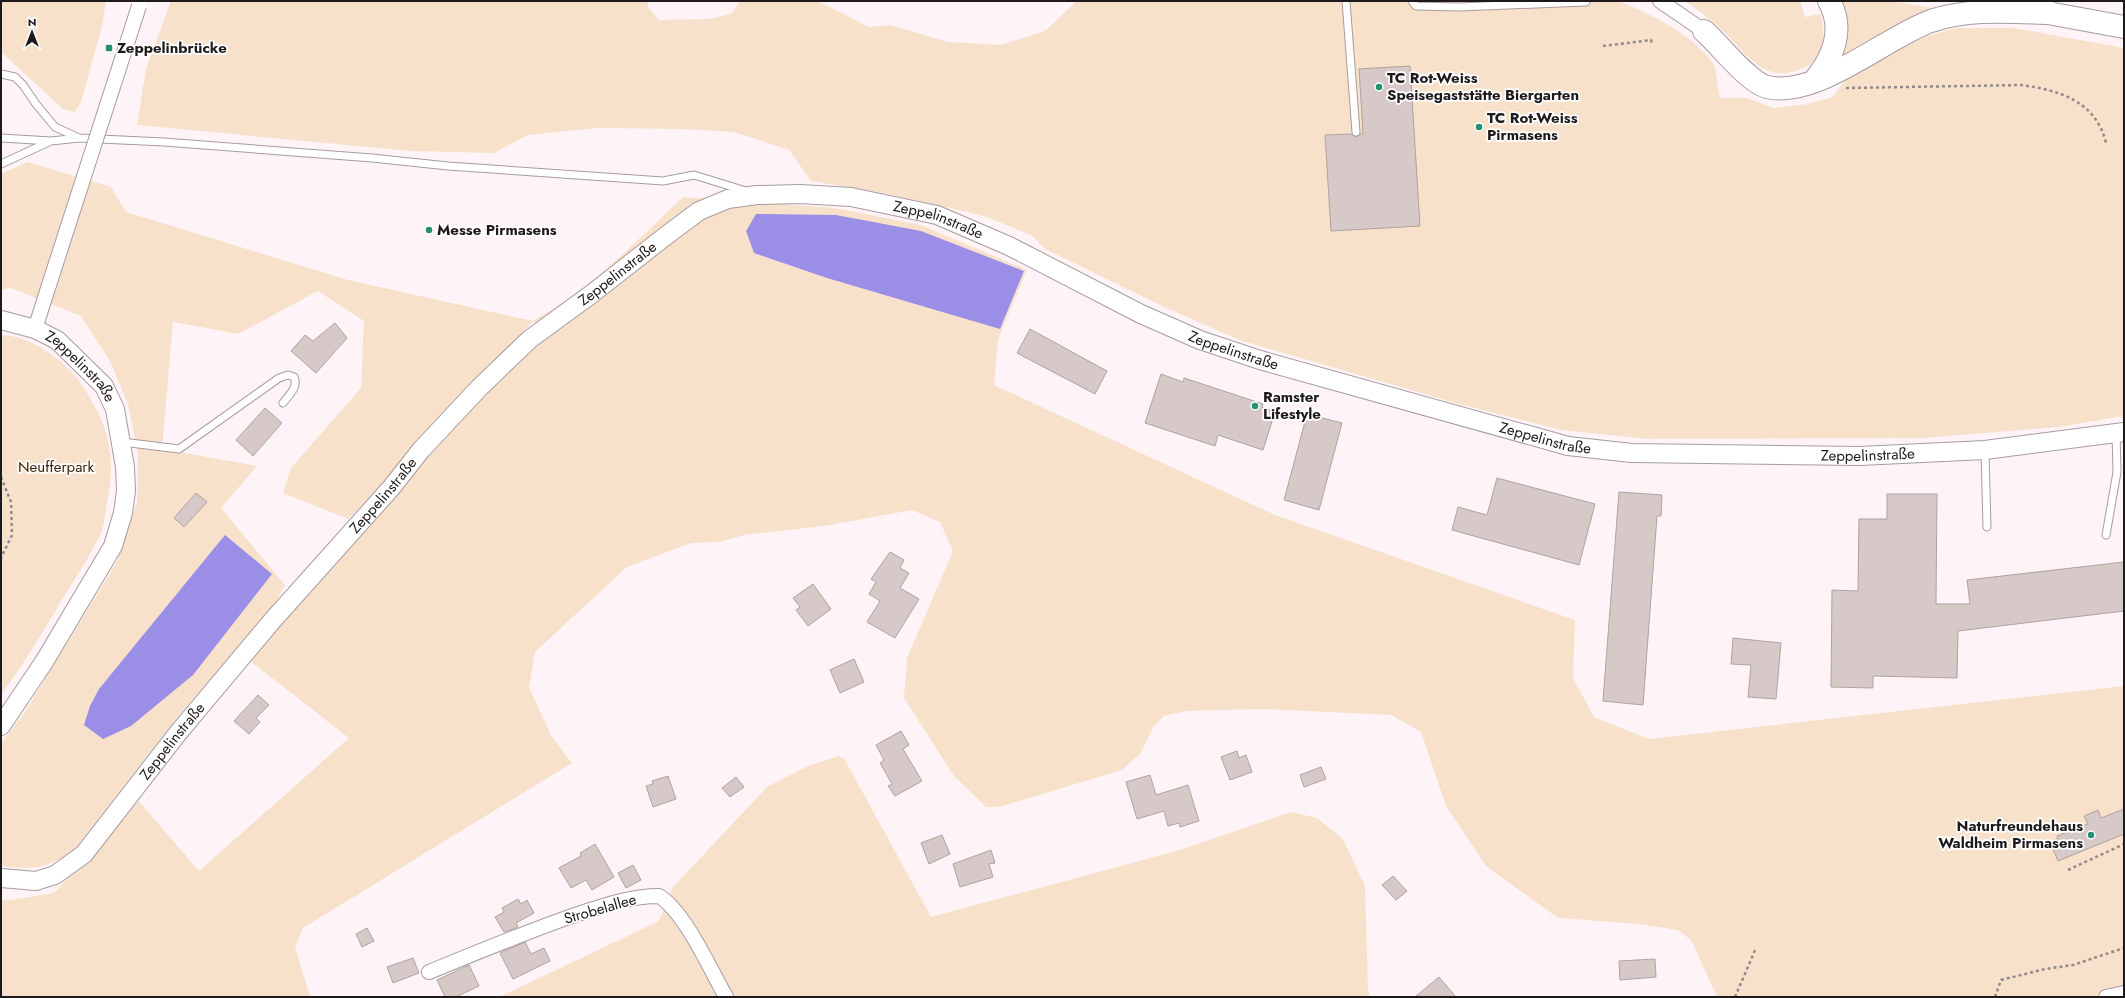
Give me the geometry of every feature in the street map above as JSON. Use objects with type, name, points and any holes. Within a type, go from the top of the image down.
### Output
[{"type":"highway","points":[[1814,82],[1826,66],[1835,48],[1836,20],[1829,1]]},
{"type":"highway","points":[[1984,1],[2124,27]]},
{"type":"highway","points":[[1704,30],[1742,70],[1766,86],[1781,89],[1814,82],[1845,68],[1883,44],[1931,21],[1954,15],[1983,11],[2052,14]]},
{"type":"street","points":[[1660,1],[1704,30]]},
{"type":"street","points":[[35,329],[140,4]]},
{"type":"street","name":"Zeppelinstraße","points":[[1,878],[36,881],[55,875],[84,854],[178,733],[272,621],[392,488],[421,450],[479,388],[530,339],[593,293],[698,211],[728,199],[757,195],[800,194],[851,197],[937,215],[1009,246],[1141,314],[1200,340],[1260,360],[1568,446],[1632,453],[1860,456],[1985,450],[2120,433]]},
{"type":"street","name":"Zeppelinstraße","points":[[1,320],[35,329],[57,340],[104,386],[115,409],[125,467],[126,491],[123,513],[113,546],[52,648],[1,726]]},
{"type":"street","name":"Strobelallee","points":[[429,972],[534,929],[591,910],[635,897],[659,896],[672,906],[683,921],[726,997]]},
{"type":"street","points":[[2106,997],[2124,993]]},
{"type":"lane","points":[[1346,1],[1356,132]]},
{"type":"lane","points":[[1412,1],[1416,6],[1586,2]]},
{"type":"lane","points":[[1,74],[15,77],[24,85],[36,104],[55,127],[79,138]]},
{"type":"lane","points":[[1,138],[51,141],[79,138],[164,142],[372,158],[448,166],[663,180],[694,175],[757,195]]},
{"type":"lane","points":[[1,164],[51,141]]},
{"type":"lane","points":[[121,442],[179,449],[279,378],[288,375],[294,377],[296,381],[295,386],[283,403]]},
{"type":"lane","points":[[2106,535],[2117,472],[2120,433]]},
{"type":"lane","points":[[1985,450],[1987,527]]},
{"type":"path","points":[[1603,46],[1651,40],[1652,45]]},
{"type":"path","points":[[1840,88],[2021,85],[2044,88],[2064,94],[2082,105],[2096,119],[2103,130],[2106,143]]},
{"type":"path","points":[[1,477],[11,502],[12,535],[1,558]]},
{"type":"path","points":[[2068,870],[2124,844]]},
{"type":"path","points":[[1735,997],[1756,948]]},
{"type":"path","points":[[1995,997],[2001,980],[2045,969],[2073,965],[2124,948]]},
{"type":"green space","points":[[1,1],[106,1],[102,27],[81,102],[75,112],[63,109],[1,52]]},
{"type":"green space","points":[[171,1],[648,1],[648,7],[659,20],[709,19],[731,14],[740,1],[818,1],[869,27],[890,25],[948,42],[1001,45],[1045,31],[1077,1],[1619,1],[1645,12],[1670,26],[1704,52],[1713,63],[1720,98],[1747,98],[1774,108],[1807,104],[1833,97],[1847,77],[1873,62],[1925,37],[1956,28],[2014,28],[2124,48],[2124,416],[2059,427],[1925,438],[1648,439],[1561,430],[1455,403],[1239,340],[1160,305],[1045,249],[1031,235],[984,216],[884,193],[811,181],[789,150],[734,132],[684,129],[597,128],[528,135],[494,153],[410,151],[137,125],[146,69]]},
{"type":"green space","points":[[1685,1],[1800,1],[1805,17],[1821,14],[1824,37],[1822,51],[1813,63],[1806,67],[1791,72],[1778,73],[1767,70],[1749,58],[1717,26]]},
{"type":"green space","points":[[1840,1],[1890,1],[1939,9],[1907,20],[1884,31],[1842,58],[1848,34]]},
{"type":"green space","points":[[28,162],[111,187],[126,212],[348,280],[533,321],[436,421],[366,502],[348,519],[283,493],[291,468],[361,388],[364,321],[318,291],[238,334],[173,322],[162,449],[257,466],[221,508],[285,585],[274,605],[178,716],[73,851],[47,865],[22,868],[2,866],[1,743],[23,715],[118,560],[137,502],[138,455],[128,404],[110,361],[81,316],[11,288],[1,290],[1,174]]},
{"type":"green space","points":[[683,197],[835,208],[921,225],[1027,270],[998,339],[994,385],[1275,515],[1575,620],[1573,678],[1594,717],[1649,739],[2124,686],[2124,997],[1717,997],[1691,940],[1678,930],[1638,924],[1558,918],[1486,866],[1446,806],[1421,732],[1391,715],[1265,709],[1187,711],[1164,716],[1154,726],[1140,754],[1122,770],[999,807],[986,807],[954,776],[904,698],[907,658],[953,551],[940,522],[912,510],[824,526],[744,535],[720,542],[691,543],[627,567],[535,652],[529,688],[552,737],[572,763],[303,928],[295,947],[310,997],[1,997],[1,900],[11,900],[54,893],[139,801],[199,871],[349,738],[249,660],[462,418],[547,337],[533,321],[593,280],[630,248]]},
{"type":"green space","name":"Neufferpark","points":[[1,335],[22,339],[33,344],[55,357],[73,373],[89,396],[103,425],[108,439],[111,468],[104,522],[97,542],[39,638],[1,695]]},
{"type":"green space","points":[[839,756],[845,760],[931,917],[1180,850],[1291,812],[1317,818],[1343,839],[1365,886],[1368,990],[1370,997],[499,997],[659,921],[673,887],[767,787],[808,766]]},
{"type":"shaded area","points":[[756,214],[836,215],[921,231],[1024,271],[1000,329],[827,278],[754,253],[746,231]]},
{"type":"shaded area","points":[[225,535],[272,574],[193,675],[131,726],[103,739],[84,725],[90,706],[99,689]]},
{"type":"building","points":[[1410,66],[1420,226],[1331,231],[1325,135],[1351,134],[1356,137],[1363,133],[1359,69]]},
{"type":"building","points":[[335,323],[347,338],[316,373],[291,351],[305,335],[313,341]]},
{"type":"building","points":[[1030,329],[1107,371],[1095,394],[1017,353]]},
{"type":"building","points":[[1161,374],[1183,382],[1184,378],[1263,404],[1262,407],[1275,412],[1263,450],[1218,435],[1215,446],[1145,423]]},
{"type":"building","points":[[265,408],[282,423],[253,456],[236,440]]},
{"type":"building","points":[[1307,414],[1342,423],[1319,510],[1284,500]]},
{"type":"building","points":[[1497,478],[1595,504],[1579,565],[1452,530],[1458,507],[1487,515]]},
{"type":"building","points":[[1619,492],[1662,495],[1661,516],[1657,516],[1643,705],[1603,701]]},
{"type":"building","points":[[196,493],[207,502],[184,527],[174,518]]},
{"type":"building","points":[[1887,494],[1937,494],[1936,604],[1970,604],[1967,580],[2124,562],[2124,611],[1958,631],[1957,678],[1873,676],[1873,688],[1831,687],[1832,590],[1858,591],[1859,519],[1887,519]]},
{"type":"building","points":[[890,552],[904,560],[900,568],[909,573],[900,588],[919,599],[895,638],[867,622],[880,601],[869,594],[876,582],[871,579]]},
{"type":"building","points":[[813,584],[831,609],[808,626],[796,610],[800,607],[793,598]]},
{"type":"building","points":[[1733,638],[1781,643],[1776,699],[1748,697],[1751,665],[1731,664]]},
{"type":"building","points":[[854,659],[864,682],[840,693],[830,670]]},
{"type":"building","points":[[258,695],[269,705],[256,718],[260,722],[249,734],[234,721]]},
{"type":"building","points":[[901,731],[909,745],[903,749],[922,781],[895,796],[888,786],[892,784],[880,763],[884,760],[876,745]]},
{"type":"building","points":[[1237,751],[1239,758],[1246,755],[1252,772],[1230,780],[1221,757]]},
{"type":"building","points":[[1321,767],[1326,779],[1304,787],[1300,775]]},
{"type":"building","points":[[1150,775],[1156,795],[1188,785],[1199,821],[1180,827],[1179,823],[1168,826],[1164,811],[1137,819],[1126,782]]},
{"type":"building","points":[[668,776],[676,799],[653,807],[646,786],[653,784],[652,781]]},
{"type":"building","points":[[736,777],[744,787],[730,797],[722,788]]},
{"type":"building","name":"Naturfreundehaus Waldheim Pirmasens","points":[[2124,809],[2124,834],[2058,861],[2050,842],[2058,838],[2057,836],[2088,824],[2084,816],[2098,810],[2101,818]]},
{"type":"building","points":[[942,835],[950,854],[929,864],[921,843]]},
{"type":"building","points":[[595,844],[614,877],[592,890],[586,880],[571,888],[559,868],[581,856],[580,853]]},
{"type":"building","points":[[991,850],[995,863],[989,864],[993,877],[960,887],[953,864]]},
{"type":"building","points":[[633,865],[641,880],[626,888],[618,873]]},
{"type":"building","points":[[1393,876],[1407,891],[1396,900],[1382,885]]},
{"type":"building","points":[[518,899],[521,904],[527,900],[534,913],[516,923],[518,927],[504,932],[495,917],[504,912],[502,908]]},
{"type":"building","points":[[367,928],[374,941],[362,947],[356,934]]},
{"type":"building","points":[[525,942],[531,954],[544,948],[550,961],[513,979],[500,953]]},
{"type":"building","points":[[413,958],[419,973],[393,983],[387,967]]},
{"type":"building","points":[[1655,959],[1656,977],[1620,980],[1619,961]]},
{"type":"building","points":[[469,965],[479,986],[456,997],[445,997],[437,980]]},
{"type":"building","points":[[1439,977],[1456,997],[1415,997]]},
{"type":"place","name":"Zeppelinbrücke","points":[[109,48]]},
{"type":"place","name":"TC Rot-Weiss Speisegaststätte Biergarten","points":[[1379,87]]},
{"type":"place","name":"TC Rot-Weiss Pirmasens","points":[[1479,127]]},
{"type":"place","name":"Messe Pirmasens","points":[[429,230]]},
{"type":"place","name":"Ramster Lifestyle","points":[[1255,406]]},
{"type":"place","name":"Naturfreundehaus Waldheim Pirmasens","points":[[2091,835]]}]
